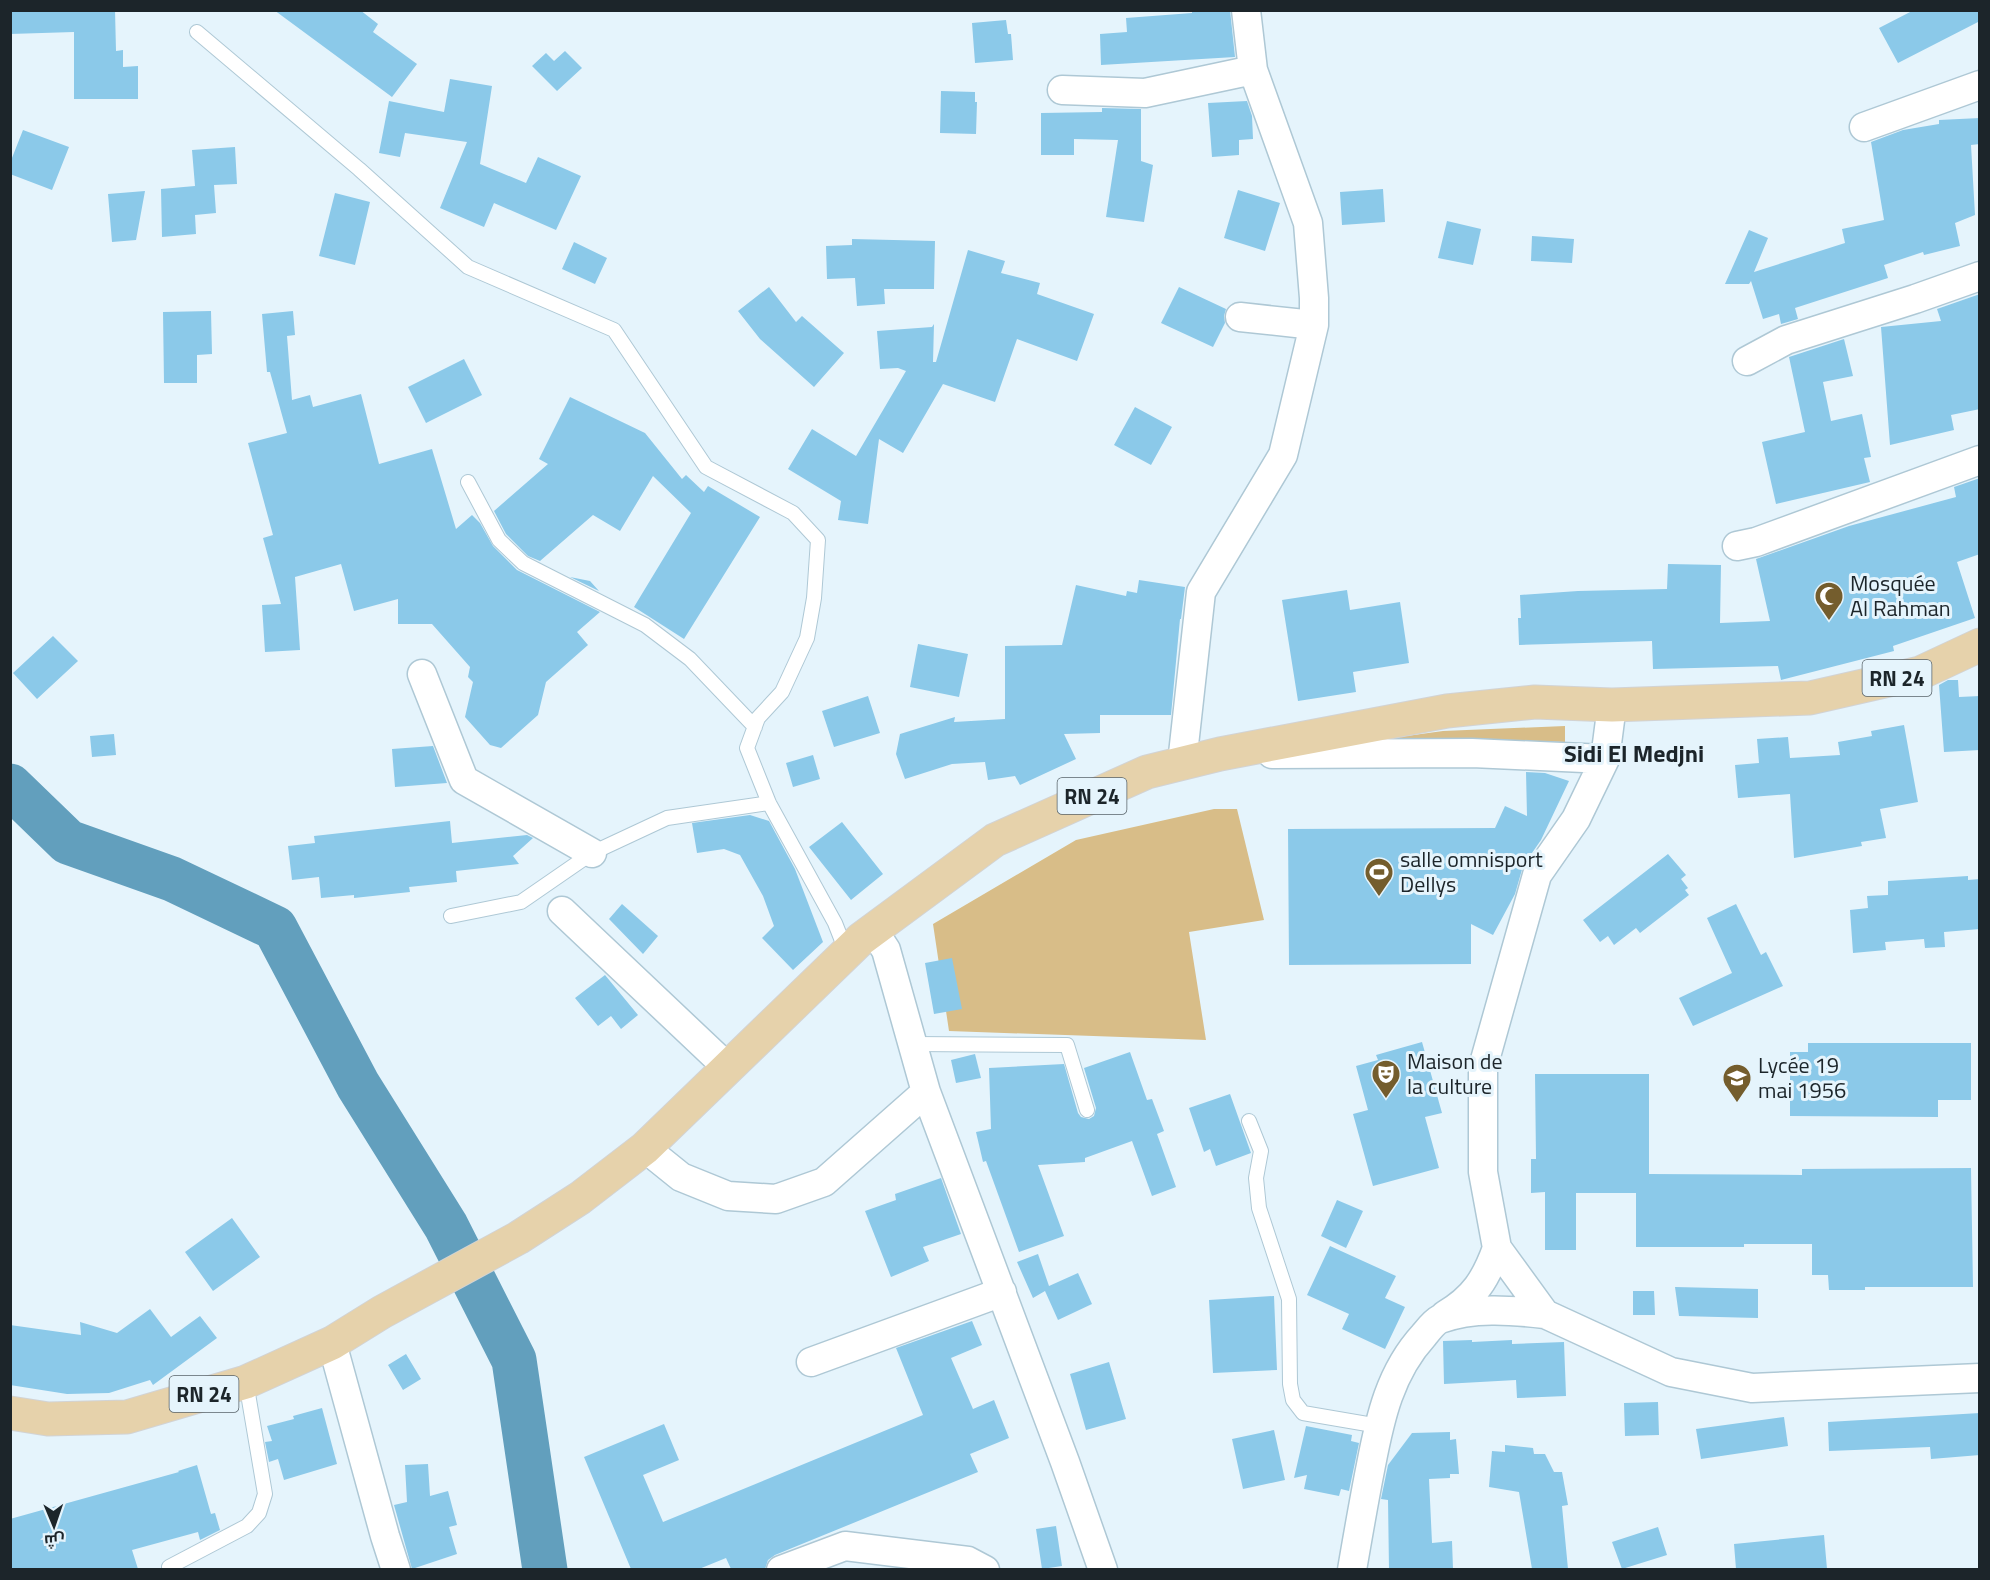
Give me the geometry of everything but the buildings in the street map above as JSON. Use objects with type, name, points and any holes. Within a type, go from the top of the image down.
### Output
[{"type":"main road","name":"RN 24","points":[[10,1413],[48,1419],[128,1417],[246,1382],[332,1343],[382,1312],[518,1238],[580,1198],[645,1148],[873,930],[995,840],[1148,772],[1220,754],[1446,711],[1535,702],[1612,705],[1810,698],[1920,673],[1980,645]]},
{"type":"street","points":[[1182,763],[1201,592],[1283,455],[1314,325],[1308,223],[1253,70],[1246,10]]},
{"type":"street","points":[[1062,90],[1145,93],[1253,70]]},
{"type":"street","points":[[1864,127],[1980,85]]},
{"type":"street","points":[[1747,361],[1786,340],[1980,276]]},
{"type":"street","points":[[1240,317],[1314,325]]},
{"type":"street","points":[[1737,546],[1756,542],[1980,460]]},
{"type":"street","points":[[422,674],[464,780],[592,853]]},
{"type":"street","points":[[1545,1314],[1497,1248],[1483,1172],[1483,1067],[1537,875],[1576,819],[1605,759],[1612,705]]},
{"type":"street","points":[[1220,754],[1472,753],[1605,759]]},
{"type":"street","points":[[562,911],[728,1068]]},
{"type":"street","points":[[873,930],[886,950],[926,1092],[1103,1569]]},
{"type":"street","points":[[645,1148],[681,1177],[728,1196],[776,1199],[824,1182],[926,1092]]},
{"type":"street","points":[[1352,1569],[1379,1426],[1394,1379],[1413,1347],[1437,1320],[1458,1308],[1476,1291],[1489,1270],[1497,1248]]},
{"type":"street","points":[[811,1362],[1002,1292]]},
{"type":"street","points":[[1437,1320],[1473,1311],[1508,1309],[1545,1314],[1671,1372],[1752,1388],[1980,1378]]},
{"type":"street","points":[[332,1343],[396,1569]]},
{"type":"street","points":[[781,1569],[845,1546],[968,1561],[985,1569]]},
{"type":"lane","points":[[197,32],[359,169],[468,267],[614,330],[706,467],[793,513],[818,540],[814,598],[807,638],[782,692],[758,718],[747,748],[769,803],[835,923],[847,953]]},
{"type":"lane","points":[[468,482],[499,540],[523,563],[645,625],[690,659],[754,727]]},
{"type":"lane","points":[[451,916],[521,902],[592,853],[667,818],[769,803]]},
{"type":"lane","points":[[912,1044],[1067,1046],[1087,1110]]},
{"type":"lane","points":[[1249,1120],[1261,1151],[1257,1178],[1258,1208],[1289,1299],[1290,1384],[1293,1400],[1303,1413],[1379,1426]]},
{"type":"lane","points":[[169,1567],[247,1526],[259,1513],[265,1494],[246,1382]]},
{"type":"shaded area","points":[[1565,726],[1565,742],[1440,738],[1377,740],[1443,731]]},
{"type":"shaded area","points":[[1214,809],[1237,809],[1264,920],[1189,932],[1206,1040],[949,1031],[933,924],[1076,840]]},
{"type":"waterway","points":[[10,786],[68,842],[172,879],[275,928],[358,1085],[446,1226],[514,1360],[545,1570]]},
{"type":"place","name":"Mosquée Al Rahman","points":[[1829,622]]},
{"type":"place","name":"salle omnisport Dellys","points":[[1379,898]]},
{"type":"place","name":"Maison de la culture","points":[[1386,1100]]},
{"type":"place","name":"Lycée 19 mai 1956","points":[[1737,1104]]},
{"type":"district","name":"Sidi El Medjni","points":[[1634,753]]}]
